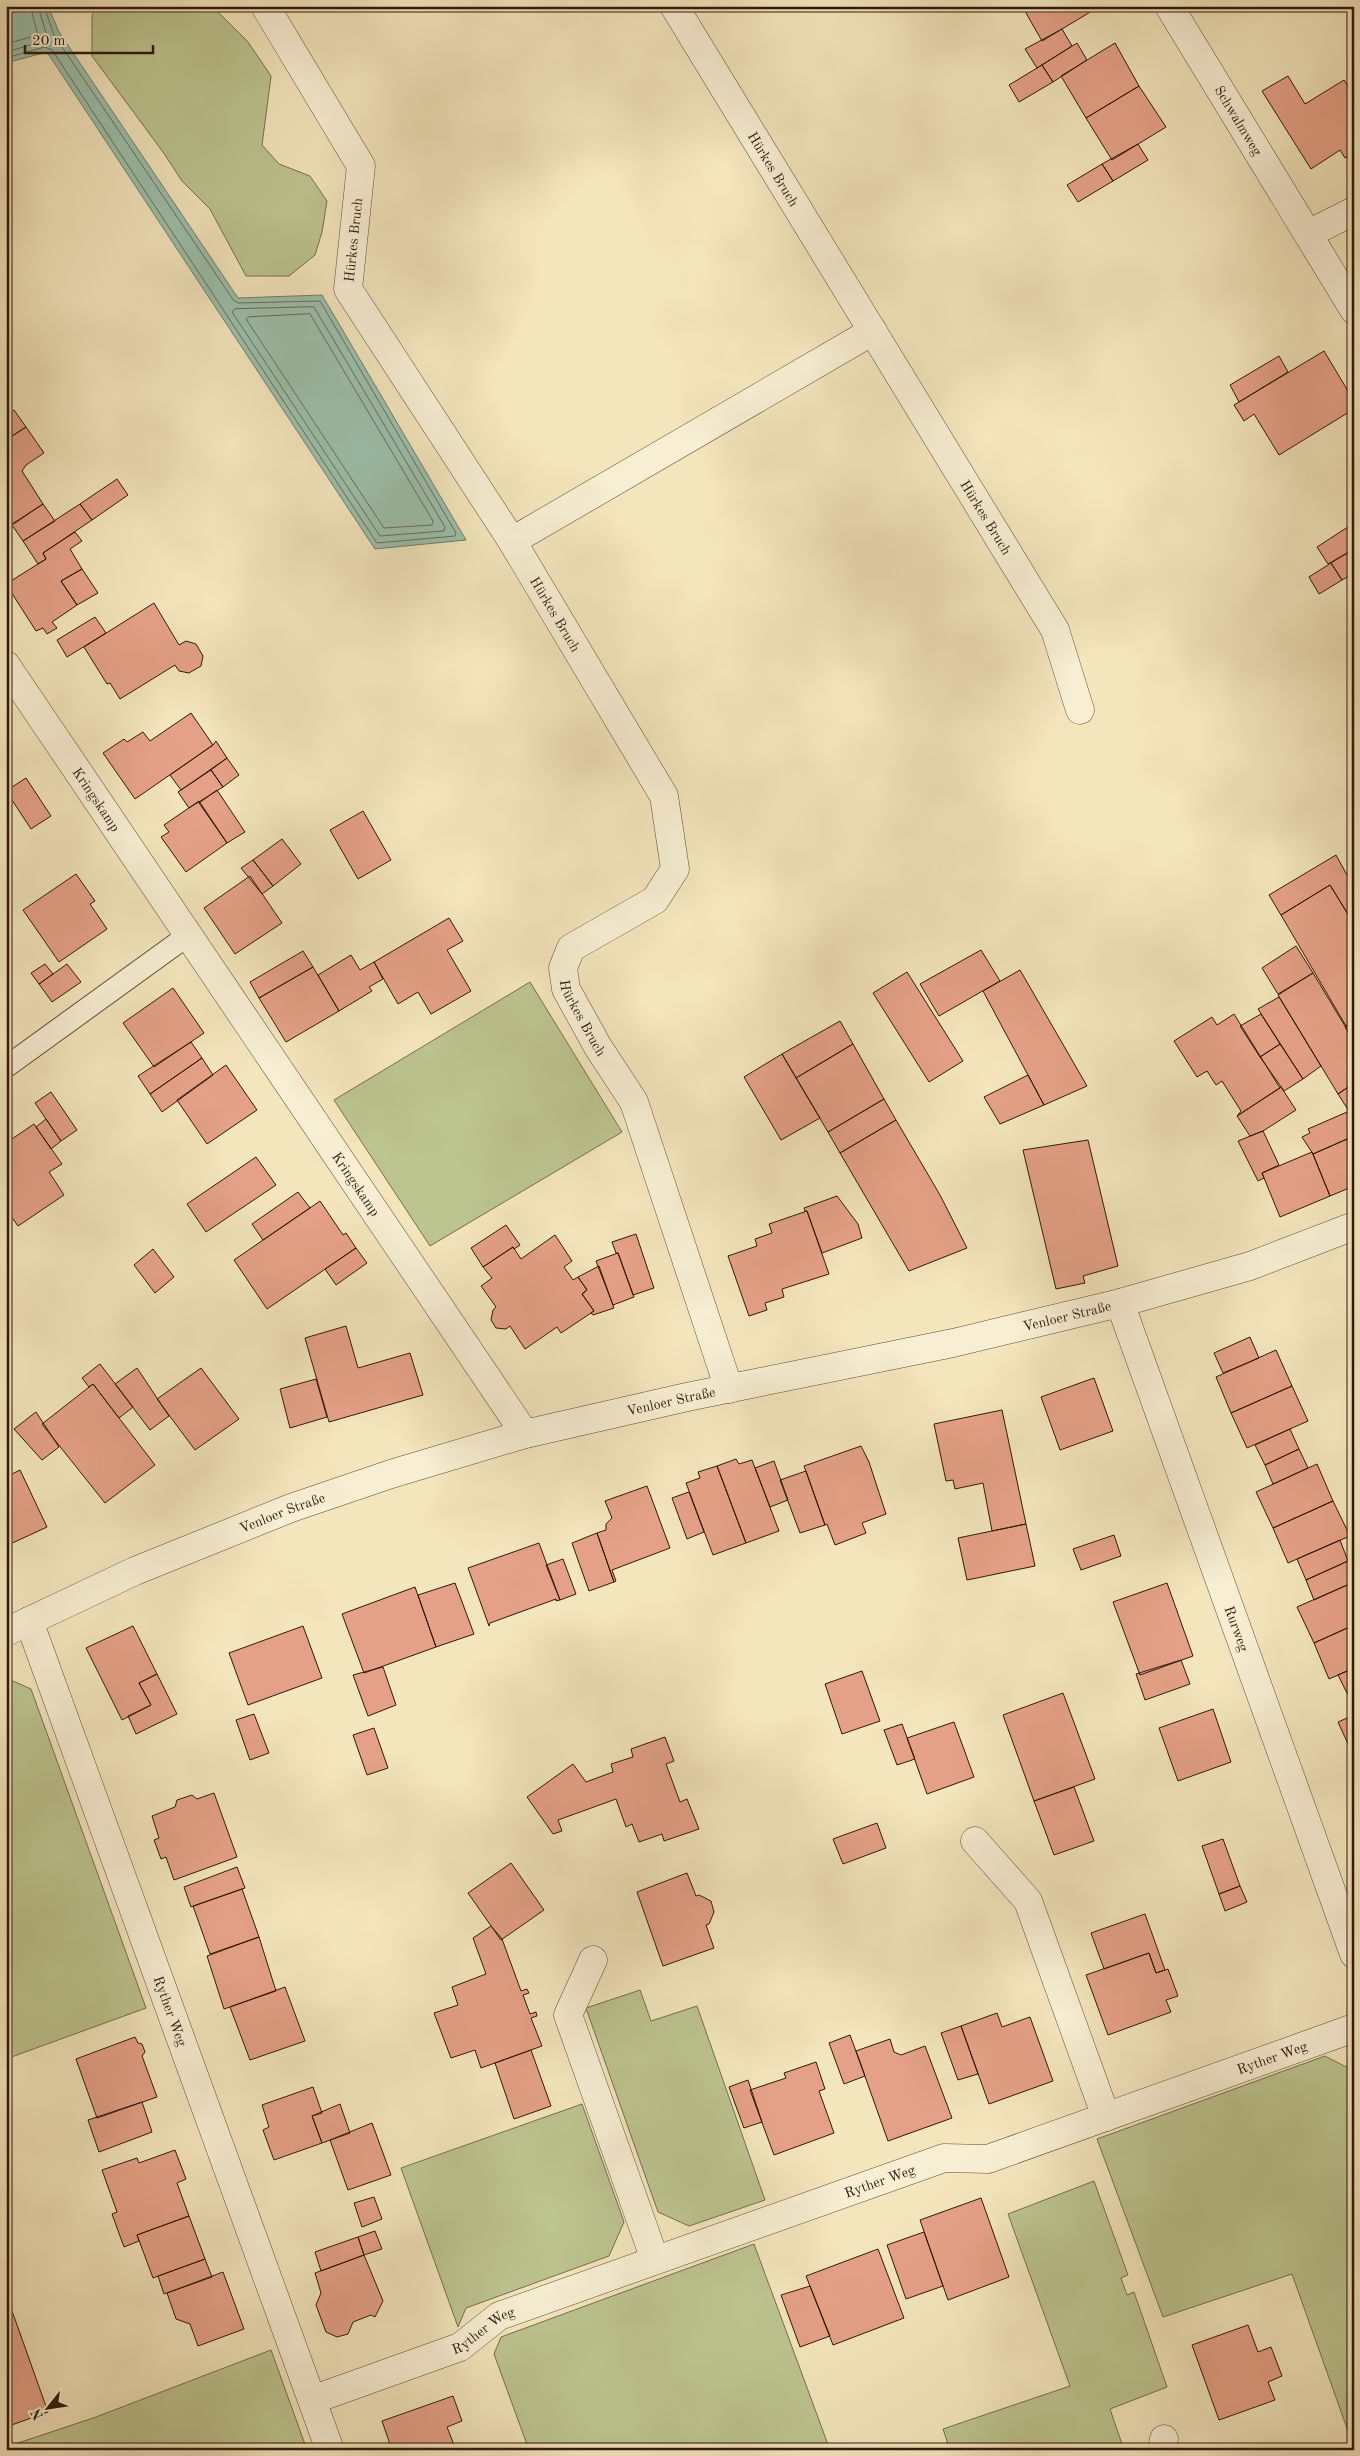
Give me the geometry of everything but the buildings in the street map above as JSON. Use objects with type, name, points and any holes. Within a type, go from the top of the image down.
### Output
[{"type":"street","name":"Hürkes Bruch","points":[[265,6],[361,166],[348,289],[512,541],[664,796],[675,869],[655,900],[572,948],[563,968],[566,989],[598,1048],[634,1102],[729,1389]]},
{"type":"street","name":"Hürkes Bruch","points":[[674,6],[1055,630],[1080,710]]},
{"type":"street","name":"Schwalmweg","points":[[1169,6],[1354,310]]},
{"type":"street","points":[[1308,234],[1354,211]]},
{"type":"street","points":[[512,541],[874,331]]},
{"type":"street","name":"Kringskamp","points":[[6,665],[187,936],[305,1106],[525,1434]]},
{"type":"street","name":"Venloer Straße","points":[[18,1627],[135,1571],[291,1508],[391,1474],[525,1434],[729,1389],[953,1343],[1120,1303],[1250,1266],[1354,1226]]},
{"type":"street","name":"Rurweg","points":[[1120,1303],[1354,1954]]},
{"type":"street","name":"Ryther Weg","points":[[18,1627],[330,2450]]},
{"type":"street","points":[[976,1841],[1028,1901],[1106,2117]]},
{"type":"street","points":[[593,1960],[568,2015],[655,2260]]},
{"type":"street","name":"Ryther Weg","points":[[312,2400],[460,2347],[500,2316],[655,2260],[944,2158],[988,2159],[1354,2028]]},
{"type":"lane","points":[[6,1067],[187,936]]},
{"type":"green space","points":[[98,6],[212,6],[248,42],[271,76],[262,145],[279,164],[310,176],[327,201],[322,232],[315,255],[289,276],[246,276],[210,209],[182,181],[163,152],[92,56],[92,15]]},
{"type":"green space","points":[[530,982],[622,1132],[430,1246],[334,1100]]},
{"type":"green space","points":[[6,1678],[31,1689],[146,2008],[6,2059]]},
{"type":"green space","points":[[640,1990],[651,2021],[697,2006],[765,2200],[689,2226],[658,2212],[586,2008]]},
{"type":"green space","points":[[1325,2056],[1354,2071],[1354,2448],[1292,2274],[1163,2317],[1097,2139]]},
{"type":"green space","points":[[582,2104],[624,2222],[609,2256],[466,2308],[458,2327],[401,2168]]},
{"type":"green space","points":[[1094,2181],[1128,2275],[1121,2278],[1127,2295],[1134,2292],[1167,2387],[1110,2409],[1124,2450],[950,2450],[943,2429],[1070,2386],[1008,2214]]},
{"type":"green space","points":[[754,2244],[830,2450],[529,2450],[494,2354],[501,2337]]},
{"type":"green space","points":[[271,2350],[307,2450],[6,2450],[6,2447],[96,2417]]},
{"type":"water","points":[[6,6],[48,6],[59,32],[238,298],[322,295],[466,540],[375,549],[47,52],[6,63]]}]
